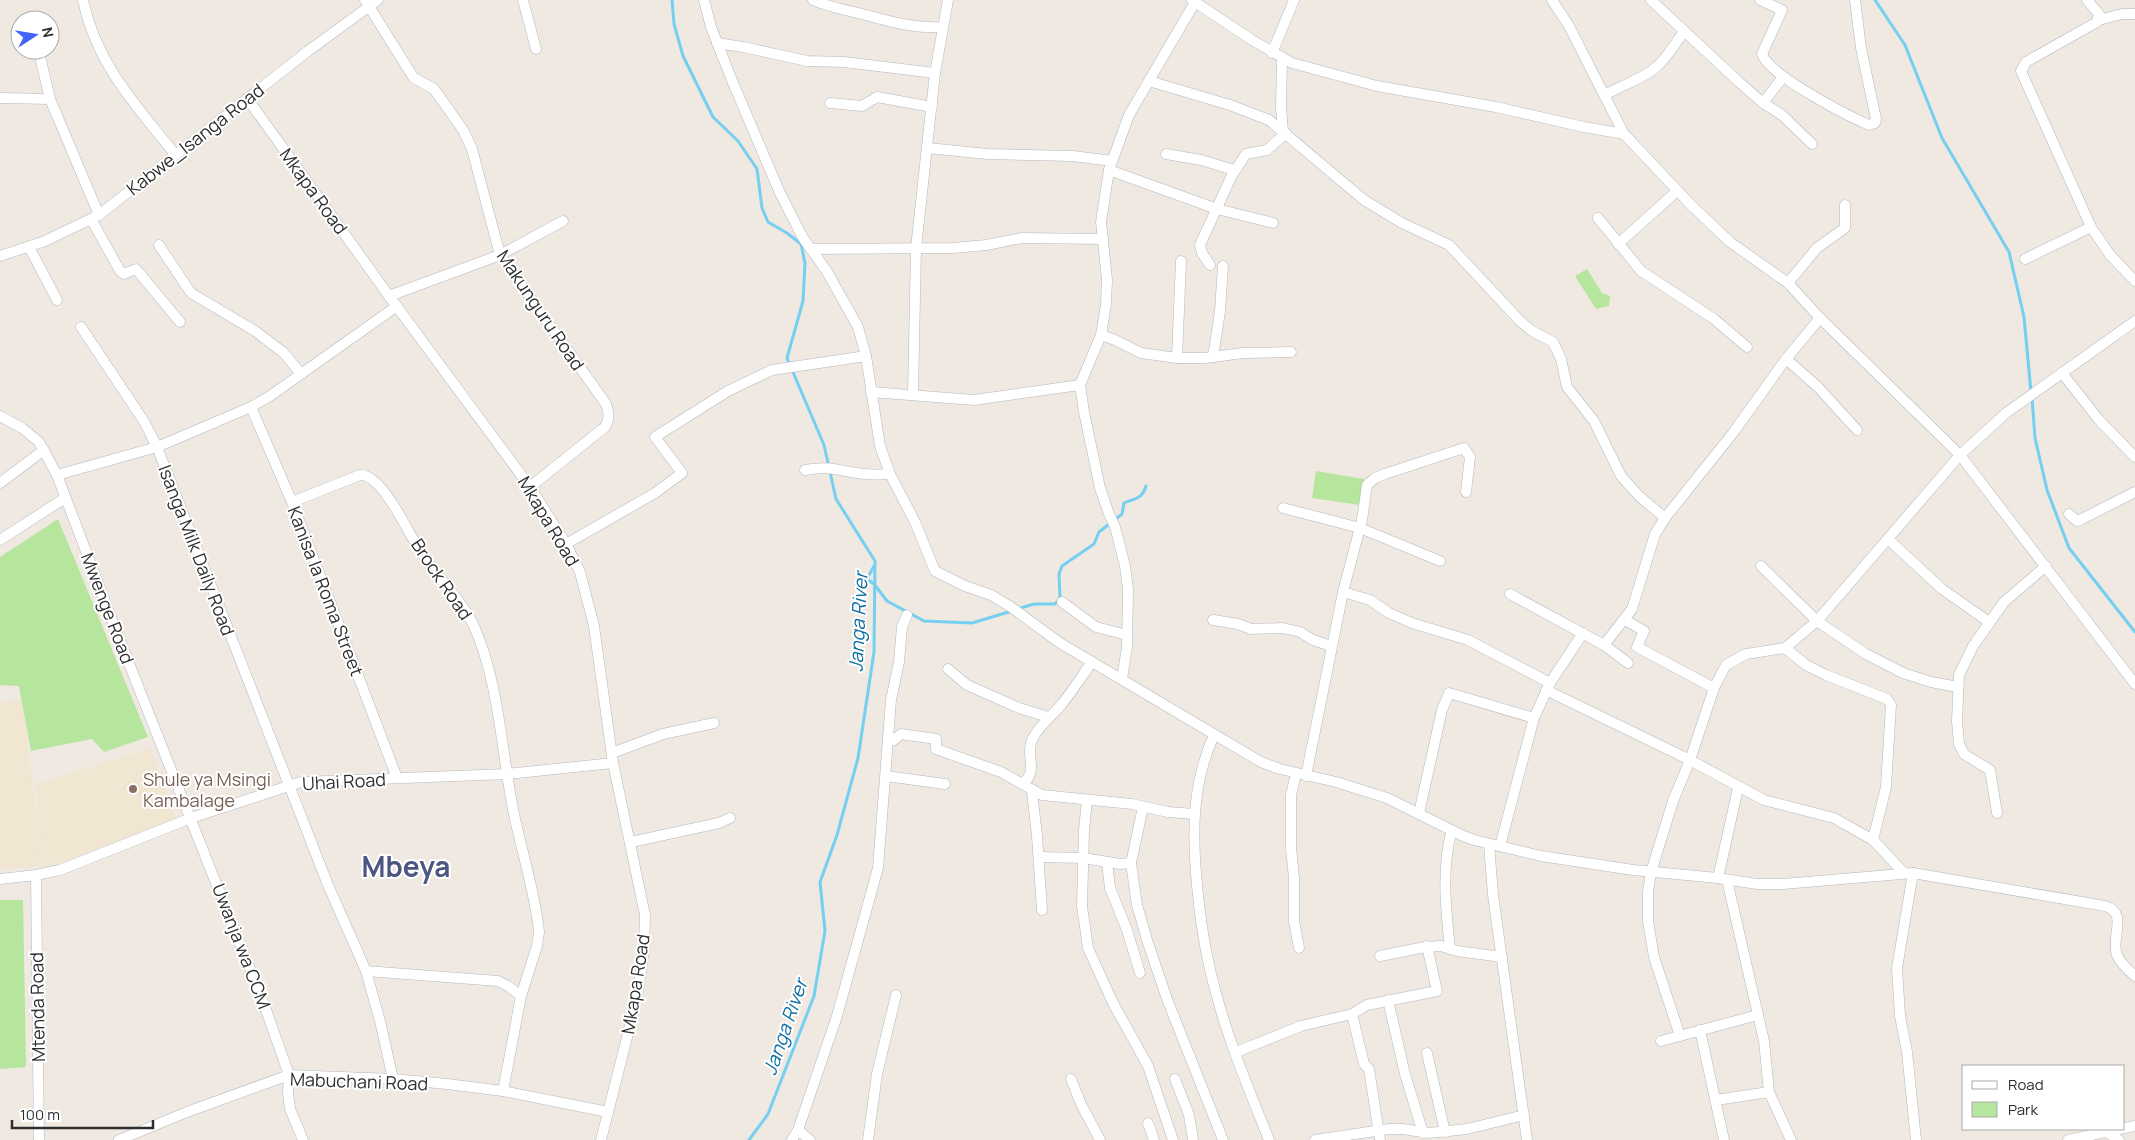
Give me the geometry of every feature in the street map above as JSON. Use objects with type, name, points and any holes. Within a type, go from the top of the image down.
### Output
[{"type":"street","points":[[83,0],[91,32],[97,46],[128,95],[175,154]]},
{"type":"street","name":"Kabwe_Isanga Road","points":[[0,256],[29,247],[95,217],[367,4],[378,0]]},
{"type":"street","points":[[523,0],[536,49]]},
{"type":"street","points":[[704,0],[717,43],[738,97],[780,193],[811,249],[854,317],[866,356],[880,446],[890,474],[915,522],[935,572],[965,586],[991,595],[1014,609],[1050,636],[1092,662],[1261,762],[1301,775],[1368,792],[1419,812],[1452,830],[1488,844],[1541,856],[1651,872],[1757,884],[1784,884],[1908,873],[2110,907],[2117,915],[2115,949],[2117,956],[2135,976]]},
{"type":"street","points":[[813,0],[901,24],[926,28],[943,27]]},
{"type":"street","points":[[913,394],[916,248],[935,73],[948,0]]},
{"type":"street","points":[[1272,53],[1294,0]]},
{"type":"street","points":[[1552,0],[1569,26],[1624,134],[1677,191],[1730,242],[1788,283],[1820,318],[1960,455],[2046,566],[2089,627],[2135,684]]},
{"type":"street","points":[[1651,0],[1763,103],[1782,115],[1812,144]]},
{"type":"street","points":[[1760,0],[1782,10],[1762,54],[1766,62],[1783,77],[1851,117],[1869,125],[1875,123],[1874,108],[1861,48],[1855,0]]},
{"type":"street","points":[[2087,0],[2098,12],[2099,20]]},
{"type":"street","points":[[1122,680],[1127,635],[1128,589],[1115,527],[1098,478],[1080,385],[1101,336],[1106,304],[1107,280],[1102,208],[1110,166],[1123,127],[1194,1],[1272,53],[1292,63],[1377,86],[1496,107],[1624,134]]},
{"type":"street","name":"Makunguru Road","points":[[367,4],[414,78],[434,89],[468,140],[500,255],[606,404],[609,412],[606,427],[530,487]]},
{"type":"street","points":[[2135,14],[2122,14],[2099,20],[2026,62],[2021,71],[2091,227],[2110,256],[2135,281]]},
{"type":"street","points":[[1605,94],[1654,69],[1668,55],[1671,47],[1684,32]]},
{"type":"street","points":[[717,43],[807,61],[844,62],[935,73]]},
{"type":"street","points":[[1282,58],[1281,108],[1284,132]]},
{"type":"street","points":[[41,60],[50,99],[95,217],[120,271],[124,274],[136,269],[180,322]]},
{"type":"street","points":[[1763,103],[1783,77]]},
{"type":"street","points":[[1149,81],[1269,120],[1364,200],[1402,222],[1449,245],[1520,321],[1532,331],[1553,342],[1561,359],[1566,387],[1594,421],[1621,476],[1639,496],[1665,518]]},
{"type":"street","points":[[0,98],[50,99]]},
{"type":"street","name":"Mkapa Road","points":[[247,98],[389,296],[530,487],[566,544],[578,567],[589,604],[613,758],[645,915],[644,949],[637,998],[601,1140]]},
{"type":"street","points":[[830,103],[862,106],[877,98],[932,107]]},
{"type":"street","points":[[1210,265],[1202,253],[1200,245],[1234,170],[1246,154],[1267,150],[1284,132]]},
{"type":"street","points":[[928,148],[996,154],[1073,156],[1110,166],[1217,209],[1272,223]]},
{"type":"street","points":[[1166,154],[1201,160],[1234,170]]},
{"type":"street","points":[[1618,244],[1677,191]]},
{"type":"street","points":[[1788,283],[1817,248],[1845,228],[1845,205]]},
{"type":"street","points":[[1598,218],[1646,275],[1714,319],[1747,348]]},
{"type":"street","points":[[389,296],[500,255],[563,221]]},
{"type":"street","points":[[2025,259],[2091,227]]},
{"type":"street","points":[[811,249],[978,247],[1022,238],[1103,238]]},
{"type":"street","points":[[159,245],[191,293],[255,331],[284,354],[300,374]]},
{"type":"street","points":[[29,247],[57,300]]},
{"type":"street","points":[[1177,358],[1181,261]]},
{"type":"street","points":[[1213,357],[1220,311],[1223,266]]},
{"type":"street","points":[[57,475],[157,447],[251,407],[397,306]]},
{"type":"street","points":[[1604,645],[1625,620],[1637,598],[1655,534],[1665,518],[1748,414],[1786,359],[1820,318]]},
{"type":"street","points":[[1680,1036],[1652,948],[1648,906],[1651,872],[1673,801],[1690,760],[1714,688],[1726,665],[1746,654],[1785,648],[1817,621],[1960,455],[2006,413],[2135,321]]},
{"type":"street","name":"Isanga Milk Daily Road","points":[[81,327],[145,423],[157,447],[328,884],[366,971],[382,1028],[393,1079]]},
{"type":"street","points":[[1101,336],[1115,340],[1142,353],[1177,358],[1213,357],[1242,352],[1291,352]]},
{"type":"street","points":[[566,544],[655,493],[682,473],[655,437],[728,391],[772,370],[866,356]]},
{"type":"street","points":[[1786,359],[1818,386],[1857,430]]},
{"type":"street","points":[[2062,373],[2099,420],[2135,457]]},
{"type":"street","points":[[871,392],[974,400],[1080,385]]},
{"type":"street","name":"Kanisa la Roma Street","points":[[251,407],[292,502],[397,778]]},
{"type":"street","name":"Mwenge Road","points":[[0,416],[31,434],[44,450],[57,475],[192,818]]},
{"type":"street","points":[[1299,948],[1294,921],[1294,878],[1290,848],[1291,795],[1301,775],[1343,592],[1360,528],[1367,485],[1375,478],[1461,448],[1467,450],[1470,458],[1466,492]]},
{"type":"street","points":[[0,483],[44,450]]},
{"type":"street","points":[[805,470],[819,467],[836,468],[866,474],[890,474]]},
{"type":"street","name":"Brock Road","points":[[292,502],[364,474],[373,479],[384,492],[397,510],[423,555],[456,596],[472,623],[484,652],[492,680],[506,774]]},
{"type":"street","points":[[2069,514],[2077,521],[2135,492]]},
{"type":"street","points":[[0,540],[65,498]]},
{"type":"street","points":[[1283,508],[1360,528],[1440,561]]},
{"type":"street","points":[[1888,539],[1942,589],[1989,622]]},
{"type":"street","points":[[1761,566],[1817,621],[1879,662],[1917,677],[1958,687]]},
{"type":"street","points":[[1997,813],[1990,770],[1964,754],[1959,744],[1957,721],[1959,675],[1969,654],[1989,622],[2008,598],[2046,566]]},
{"type":"street","points":[[1343,592],[1370,600],[1389,613],[1412,623],[1468,640],[1548,687],[1764,800],[1834,818],[1873,840],[1908,873]]},
{"type":"street","points":[[1510,594],[1604,645],[1628,662]]},
{"type":"street","points":[[1062,602],[1096,627],[1127,635]]},
{"type":"street","points":[[792,1140],[798,1130],[838,1016],[878,868],[891,700],[899,662],[902,627],[907,615]]},
{"type":"street","points":[[1213,620],[1238,624],[1251,629],[1283,628],[1300,632],[1313,640],[1331,646]]},
{"type":"street","points":[[1625,620],[1644,631],[1637,647],[1714,688]]},
{"type":"street","points":[[1500,846],[1534,718],[1548,687],[1583,633]]},
{"type":"street","points":[[1785,648],[1806,665],[1887,699],[1891,705],[1886,787],[1873,840]]},
{"type":"street","points":[[1023,783],[1031,774],[1031,744],[1040,726],[1061,705],[1092,662]]},
{"type":"street","points":[[948,669],[967,685],[1020,708],[1048,717]]},
{"type":"street","points":[[1419,812],[1442,710],[1449,693],[1534,718]]},
{"type":"street","name":"Uhai Road","points":[[0,879],[60,870],[192,818],[289,785],[311,781],[506,774],[613,758],[663,734],[714,723]]},
{"type":"street","points":[[889,739],[894,740],[901,734],[936,739],[936,749],[1001,772],[1042,795],[1194,814]]},
{"type":"street","points":[[1214,735],[1204,758],[1198,781],[1194,814],[1194,852],[1204,938],[1216,995],[1269,1140]]},
{"type":"street","points":[[503,1091],[521,996],[537,946],[539,932],[506,774]]},
{"type":"street","points":[[886,776],[945,784]]},
{"type":"street","points":[[1738,788],[1723,879],[1765,1046],[1769,1092],[1791,1140]]},
{"type":"street","points":[[1032,791],[1042,910]]},
{"type":"street","points":[[1087,800],[1083,858],[1083,921],[1090,955],[1113,1003],[1148,1066],[1173,1140]]},
{"type":"street","points":[[1143,807],[1131,863],[1135,896],[1147,940],[1167,999],[1223,1140]]},
{"type":"street","name":"Uwanja wa CCM","points":[[192,818],[262,998],[289,1076]]},
{"type":"street","points":[[631,842],[730,818]]},
{"type":"street","points":[[1450,949],[1447,920],[1446,859],[1452,830]]},
{"type":"street","points":[[1488,844],[1527,1140]]},
{"type":"street","points":[[1038,857],[1083,858],[1131,863]]},
{"type":"street","points":[[1107,862],[1110,888],[1125,924],[1140,973]]},
{"type":"street","points":[[1908,873],[1897,968],[1900,1016],[1908,1059],[1916,1140]]},
{"type":"street","name":"Mtenda Road","points":[[36,875],[39,1140]]},
{"type":"street","points":[[1236,1052],[1301,1026],[1352,1014],[1368,1006],[1388,1000],[1437,991],[1428,946]]},
{"type":"street","points":[[1380,956],[1428,946],[1441,946],[1484,956],[1502,957]]},
{"type":"street","points":[[366,971],[498,981],[521,996]]},
{"type":"street","points":[[868,1140],[877,1074],[896,995]]},
{"type":"street","points":[[1388,1000],[1405,1074],[1424,1133]]},
{"type":"street","points":[[1352,1014],[1364,1064],[1369,1069],[1379,1135]]},
{"type":"street","points":[[1661,1041],[1758,1015]]},
{"type":"street","points":[[1700,1030],[1724,1140]]},
{"type":"street","points":[[1427,1053],[1445,1132]]},
{"type":"street","points":[[289,1076],[288,1101],[303,1140]]},
{"type":"street","name":"Mabuchani Road","points":[[118,1140],[187,1112],[289,1076],[393,1079],[503,1091],[608,1112]]},
{"type":"street","points":[[1071,1079],[1081,1104],[1100,1140]]},
{"type":"street","points":[[1175,1079],[1188,1115],[1193,1140]]},
{"type":"street","points":[[1716,1100],[1769,1092]]},
{"type":"street","points":[[1315,1140],[1379,1135],[1404,1129],[1424,1133],[1445,1132],[1484,1126],[1524,1115]]},
{"type":"street","points":[[1148,1124],[1154,1140]]},
{"type":"street","points":[[798,1130],[810,1140]]},
{"type":"street","points":[[2068,1140],[2092,1138],[2116,1130]]},
{"type":"street","points":[[2106,1132],[2119,1140]]},
{"type":"shaded area","points":[[23,700],[42,867],[0,868],[0,702]]},
{"type":"shaded area","points":[[150,748],[177,823],[43,868],[35,785]]},
{"type":"green space","points":[[1587,269],[1602,293],[1610,296],[1609,306],[1596,309],[1575,276]]},
{"type":"green space","points":[[1316,471],[1364,479],[1360,505],[1312,498]]},
{"type":"green space","points":[[58,519],[148,737],[104,752],[92,739],[31,751],[19,686],[0,685],[0,557]]},
{"type":"green space","points":[[0,900],[23,900],[26,1067],[0,1069]]},
{"type":"waterway","name":"Janga River","points":[[672,0],[674,24],[683,56],[713,117],[738,141],[757,169],[762,208],[768,222],[801,244],[805,263],[803,301],[787,358],[824,445],[836,499],[875,561],[874,652],[858,758],[837,835],[820,882],[825,931],[814,996],[768,1114],[749,1140]]},
{"type":"waterway","points":[[1875,0],[1905,45],[1942,138],[2009,252],[2024,317],[2031,392]]},
{"type":"waterway","points":[[2032,398],[2035,438],[2047,490],[2069,548],[2135,632]]},
{"type":"waterway","points":[[1017,609],[1034,604],[1055,604],[1060,598],[1059,574],[1062,566],[1094,544],[1099,532],[1122,514],[1124,503],[1140,496],[1146,486]]},
{"type":"waterway","points":[[874,566],[867,579],[874,584],[887,601],[924,621],[972,623],[1012,611]]},
{"type":"place","name":"Shule ya Msingi Kambalage","points":[[133,789]]},
{"type":"district","name":"Mbeya","points":[[406,866]]}]
